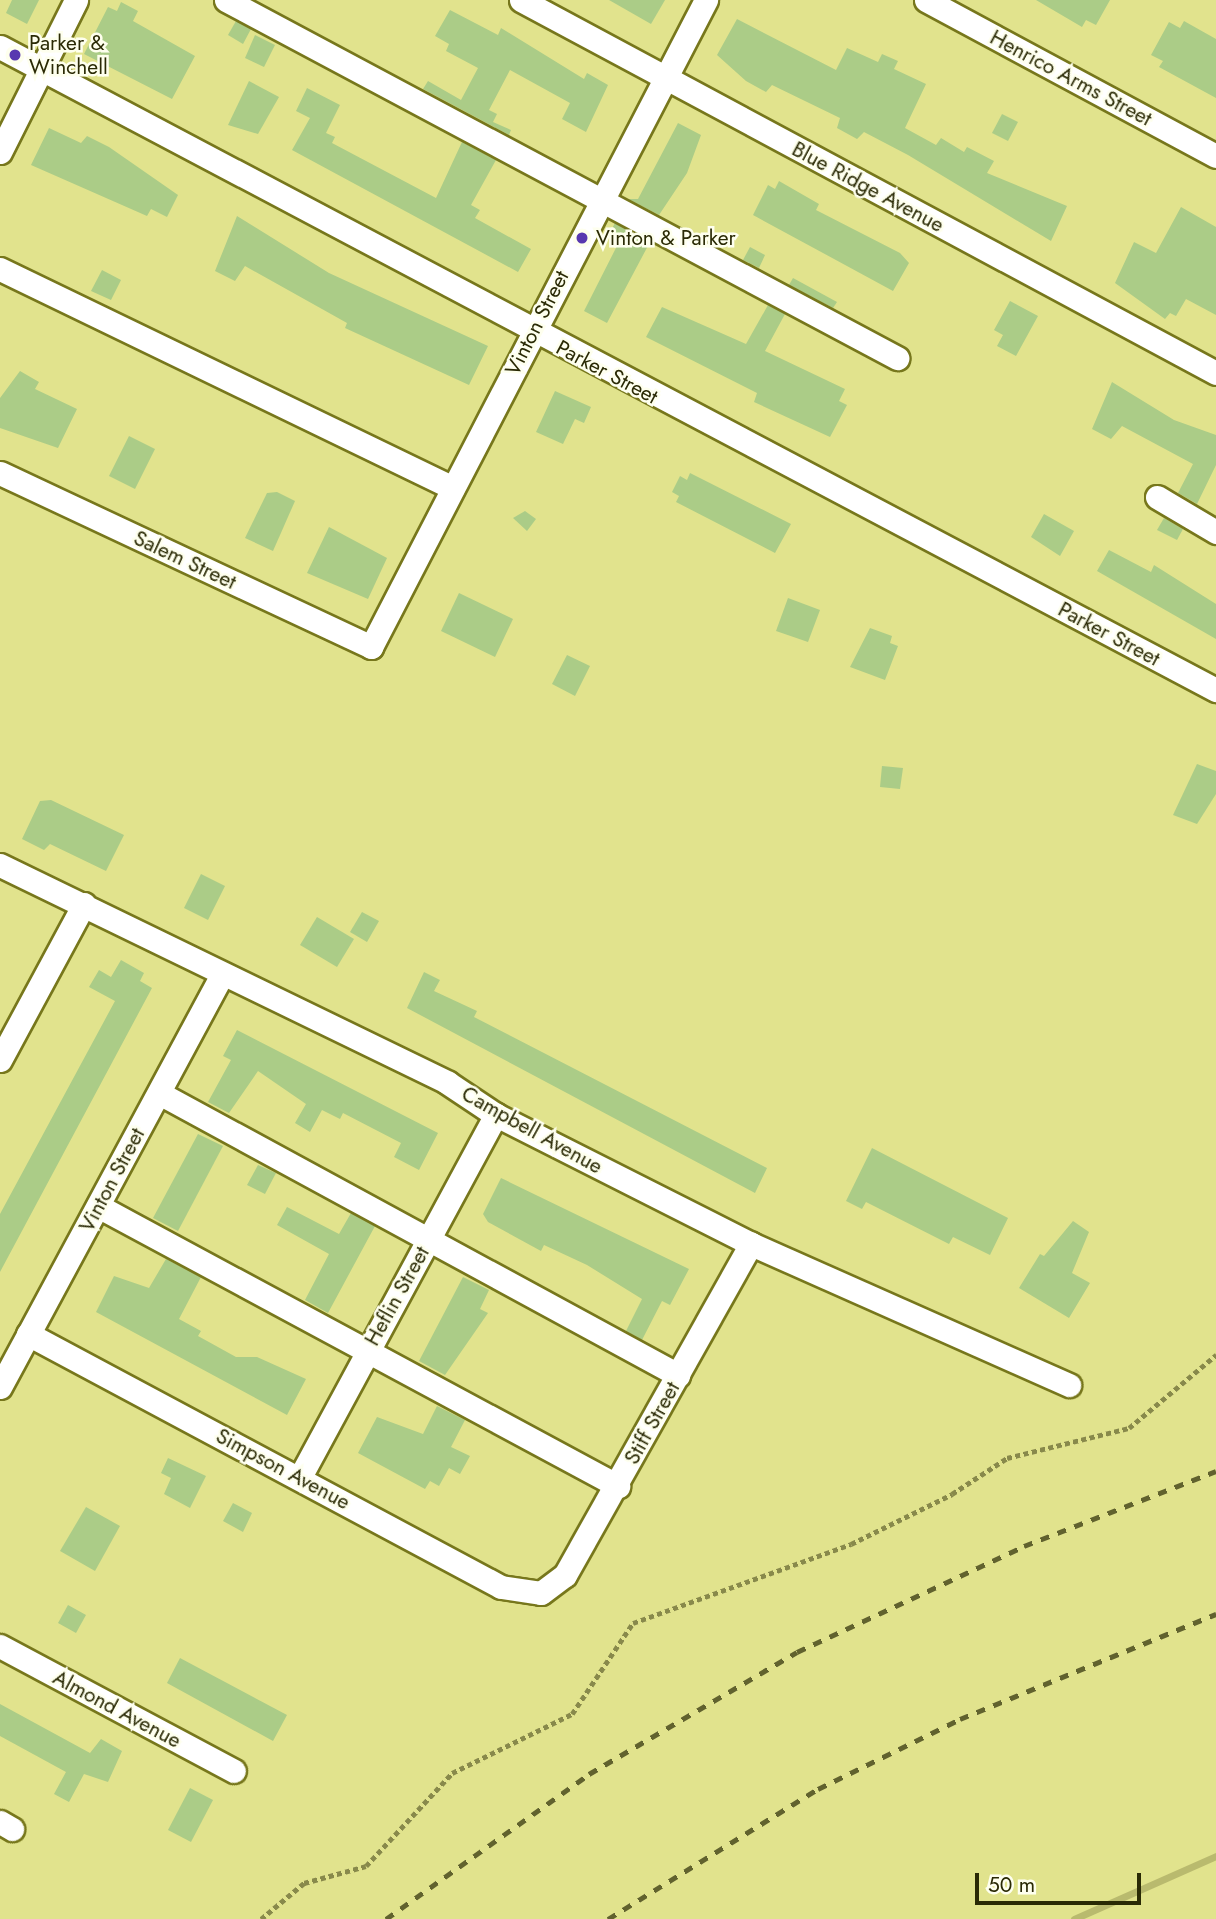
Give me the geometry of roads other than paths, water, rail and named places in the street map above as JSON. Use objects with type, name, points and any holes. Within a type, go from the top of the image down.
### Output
[{"type":"street","points":[[0,152],[76,0]]},
{"type":"street","points":[[226,0],[598,203],[897,358]]},
{"type":"street","name":"Blue Ridge Avenue","points":[[521,0],[1216,373]]},
{"type":"street","name":"Vinton Street","points":[[371,647],[598,203],[706,0]]},
{"type":"street","name":"Henrico Arms Street","points":[[926,0],[1216,156]]},
{"type":"street","name":"Parker Street","points":[[0,47],[532,333],[1216,690]]},
{"type":"street","points":[[0,269],[453,488]]},
{"type":"street","name":"Salem Street","points":[[0,473],[371,647]]},
{"type":"street","points":[[1157,497],[1216,532]]},
{"type":"street","name":"Campbell Avenue","points":[[0,865],[448,1083],[496,1115],[751,1244],[1069,1385]]},
{"type":"street","points":[[0,1060],[84,904]]},
{"type":"street","name":"Vinton Street","points":[[0,1387],[222,974]]},
{"type":"street","points":[[159,1093],[678,1375]]},
{"type":"street","name":"Heflin Street","points":[[300,1477],[496,1115]]},
{"type":"street","points":[[98,1206],[618,1486]]},
{"type":"street","name":"Stiff Street","points":[[541,1593],[565,1575],[618,1486],[751,1244]]},
{"type":"street","name":"Simpson Avenue","points":[[29,1334],[501,1587],[541,1593]]},
{"type":"street","name":"Almond Avenue","points":[[0,1646],[234,1772]]},
{"type":"waterway","points":[[1074,1919],[1216,1856]]},
{"type":"railway","points":[[386,1919],[589,1774],[797,1652],[1024,1546],[1216,1471]]},
{"type":"railway","points":[[608,1919],[818,1789],[960,1719],[1216,1614]]},
{"type":"place","name":"Parker & Winchell","points":[[15,55]]},
{"type":"place","name":"Vinton & Parker","points":[[582,238]]}]
